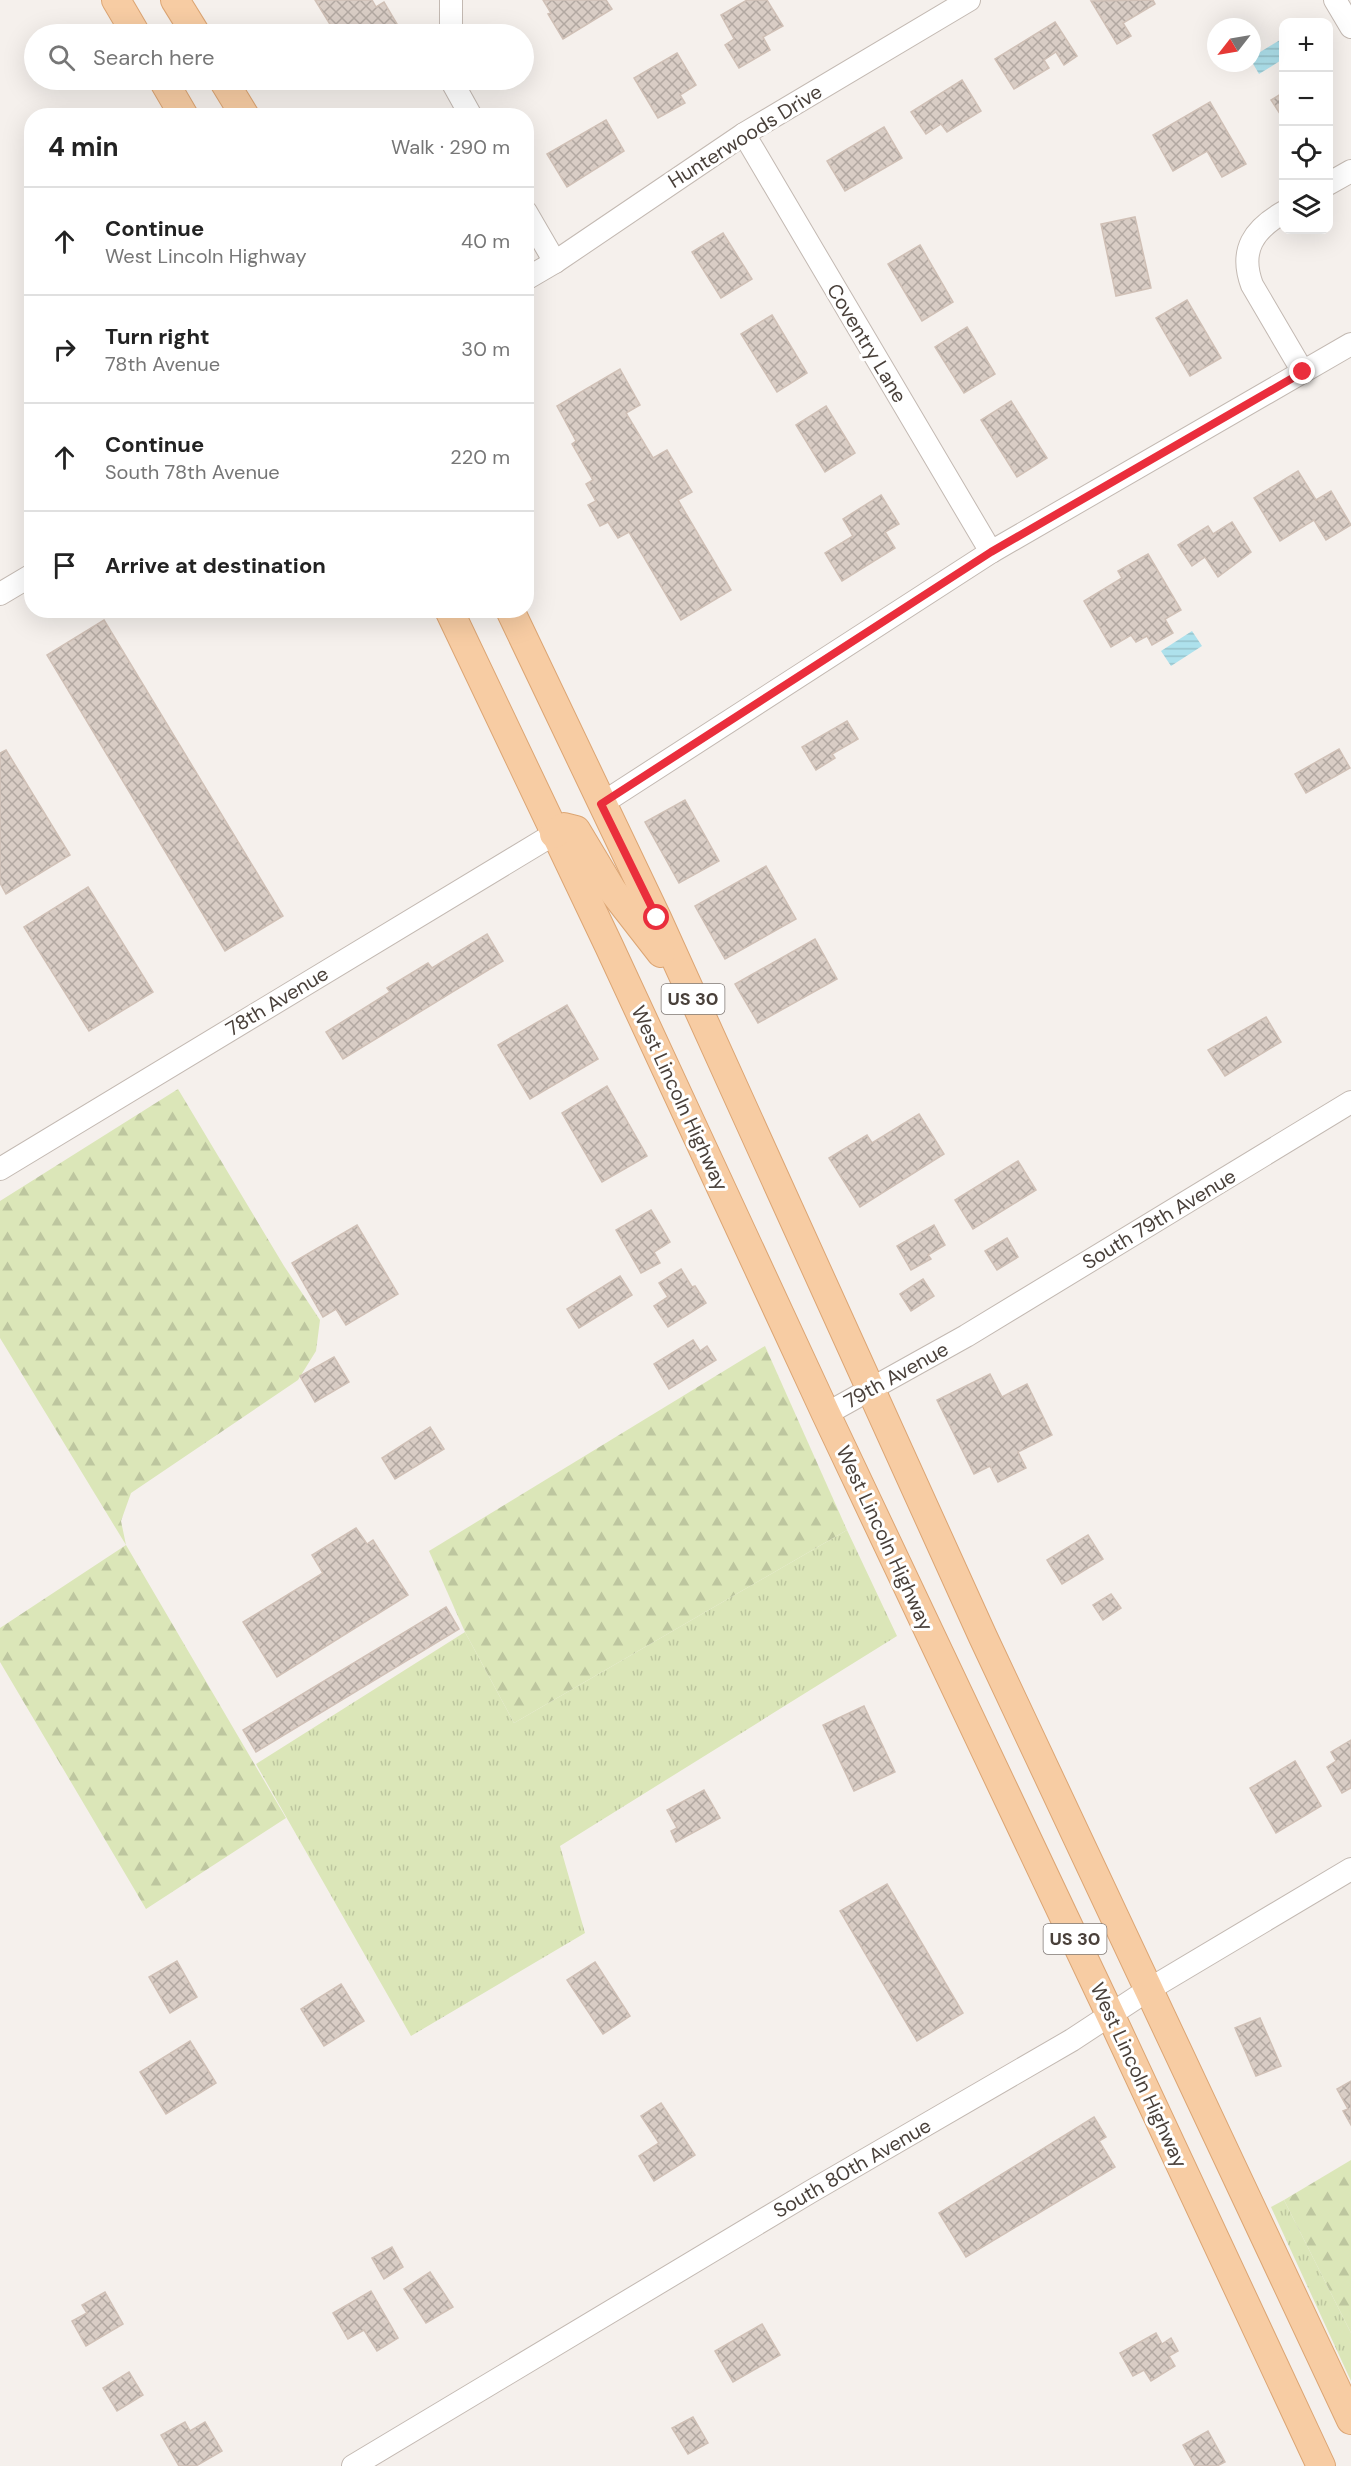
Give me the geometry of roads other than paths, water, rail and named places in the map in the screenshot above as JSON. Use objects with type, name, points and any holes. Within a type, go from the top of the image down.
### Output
[{"type":"main road","points":[[116,0],[130,24]]},
{"type":"main road","points":[[175,0],[190,24]]},
{"type":"main road","points":[[169,90],[179,108]]},
{"type":"main road","points":[[229,90],[239,108]]},
{"type":"main road","name":"West Lincoln Highway","points":[[453,618],[613,954],[826,1414],[1321,2466]]},
{"type":"main road","name":"US 30","points":[[514,618],[691,993],[870,1390],[1148,1990],[1351,2420]]},
{"type":"main road","points":[[554,834],[564,827],[576,830],[612,890],[691,993]]},
{"type":"street","points":[[451,0],[451,24]]},
{"type":"street","name":"Hunterwoods Drive","points":[[534,274],[744,134],[969,0]]},
{"type":"street","points":[[1335,0],[1351,27]]},
{"type":"street","points":[[457,90],[467,108]]},
{"type":"street","name":"Coventry Lane","points":[[744,134],[991,552]]},
{"type":"street","points":[[1333,182],[1351,171]]},
{"type":"street","points":[[1279,215],[1264,224],[1251,243],[1247,261],[1248,273],[1252,285],[1303,372]]},
{"type":"street","points":[[534,226],[555,262]]},
{"type":"street","points":[[601,804],[991,552],[1351,344]]},
{"type":"street","points":[[0,594],[24,580]]},
{"type":"street","name":"78th Avenue","points":[[0,1169],[554,834]]},
{"type":"street","name":"South 79th Avenue","points":[[966,1336],[1351,1102]]},
{"type":"street","name":"79th Avenue","points":[[826,1414],[966,1336]]},
{"type":"street","name":"South 80th Avenue","points":[[353,2466],[810,2192],[1072,2040],[1148,1990],[1351,1869]]},
{"type":"water","points":[[1279,41],[1279,62],[1259,74],[1258,72],[1261,72],[1261,52]]},
{"type":"water","points":[[1192,631],[1202,646],[1171,666],[1161,651]]}]
